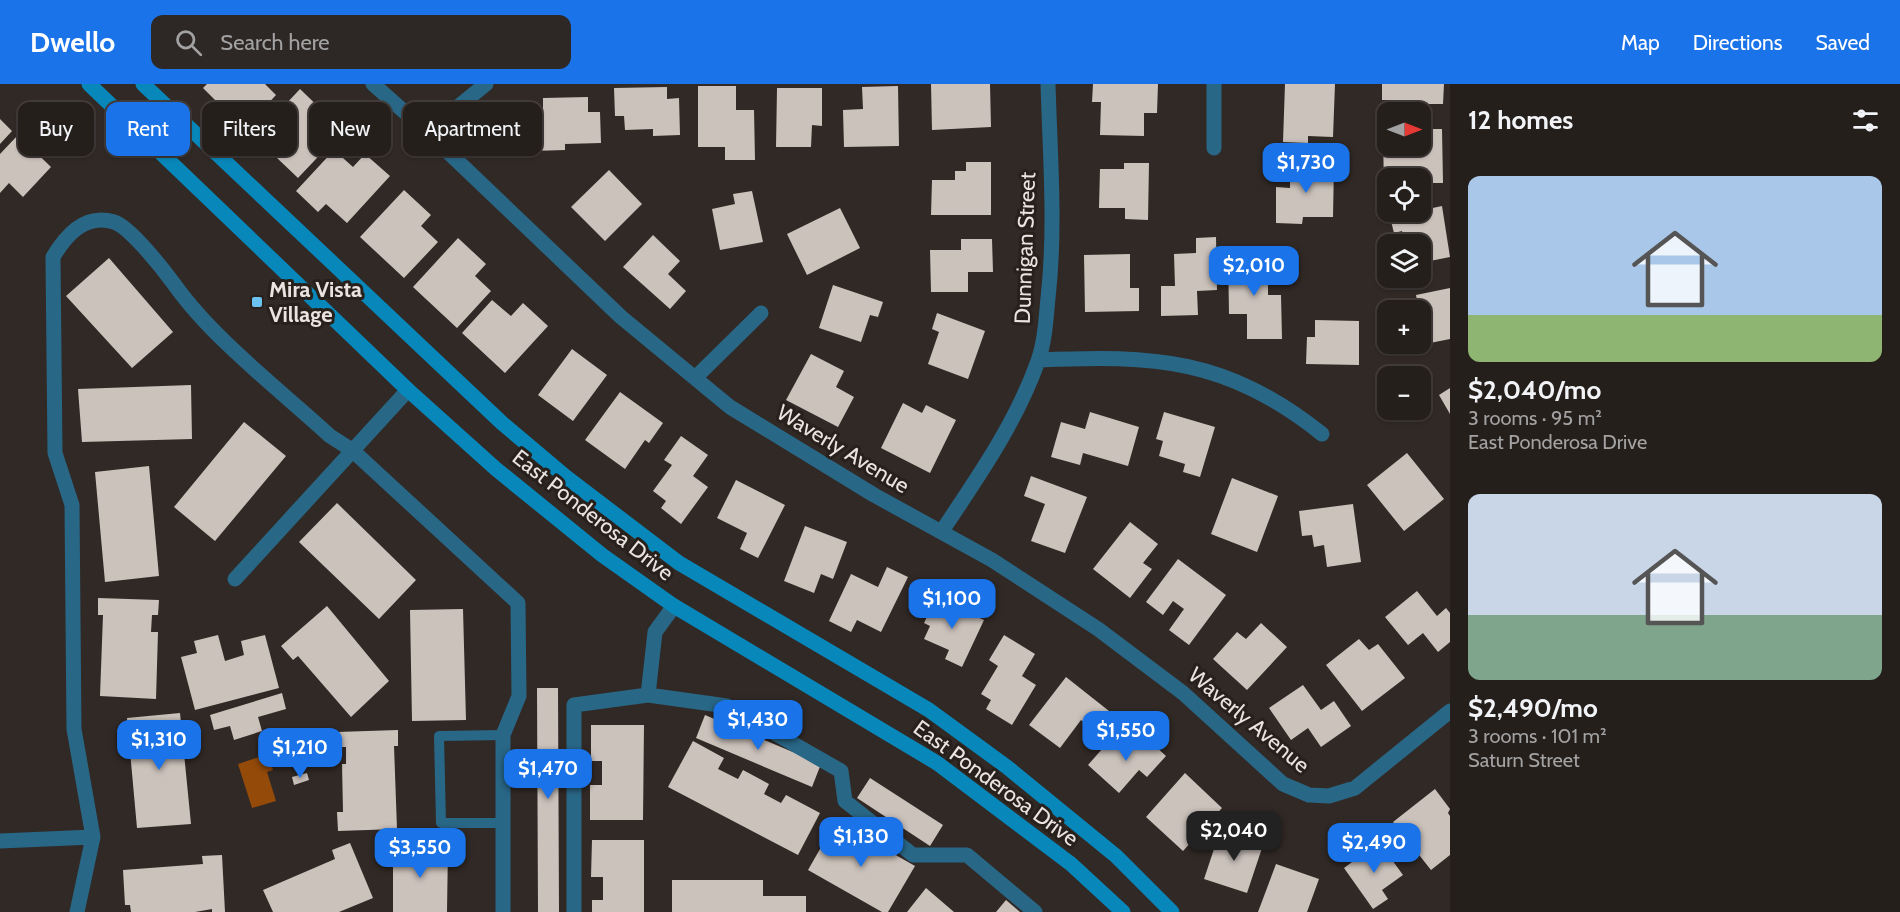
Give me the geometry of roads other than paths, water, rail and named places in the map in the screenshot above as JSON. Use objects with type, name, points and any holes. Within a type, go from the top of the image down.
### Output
[{"type":"main road","name":"East Ponderosa Drive","points":[[89,84],[408,390],[496,469],[602,555],[674,606],[937,763],[1071,864],[1123,912]]},
{"type":"main road","name":"East Ponderosa Drive","points":[[143,84],[502,423],[566,477],[679,563],[928,710],[1007,767],[1116,856],[1172,912]]},
{"type":"street","name":"Waverly Avenue","points":[[373,84],[403,111]]},
{"type":"street","points":[[464,102],[486,84]]},
{"type":"street","name":"Dunnigan Street","points":[[942,531],[998,446],[1039,360],[1045,332],[1053,221],[1048,84]]},
{"type":"street","points":[[1214,84],[1214,148]]},
{"type":"street","name":"Waverly Avenue","points":[[452,156],[621,317],[730,406],[798,451],[1002,566],[1136,656],[1183,693],[1284,784],[1309,795],[1329,796],[1355,788],[1450,711]]},
{"type":"street","points":[[77,912],[93,837],[74,729],[72,505],[55,453],[53,257],[64,238],[81,225],[98,220],[116,222],[160,263],[198,315],[330,436],[352,450],[518,603],[519,696],[502,735],[502,912]]},
{"type":"street","points":[[695,378],[761,313]]},
{"type":"street","points":[[1039,360],[1146,358],[1212,372],[1274,400],[1322,434]]},
{"type":"street","points":[[235,579],[408,390]]},
{"type":"street","points":[[648,695],[655,632],[674,606]]},
{"type":"street","points":[[574,912],[574,705],[648,695],[727,706],[841,771],[845,801],[913,855],[967,855],[1035,912]]},
{"type":"street","points":[[0,841],[93,837]]},
{"type":"lane","points":[[502,735],[439,736],[441,824],[502,823]]},
{"type":"place","name":"Mira Vista Village","points":[[257,302]]}]
